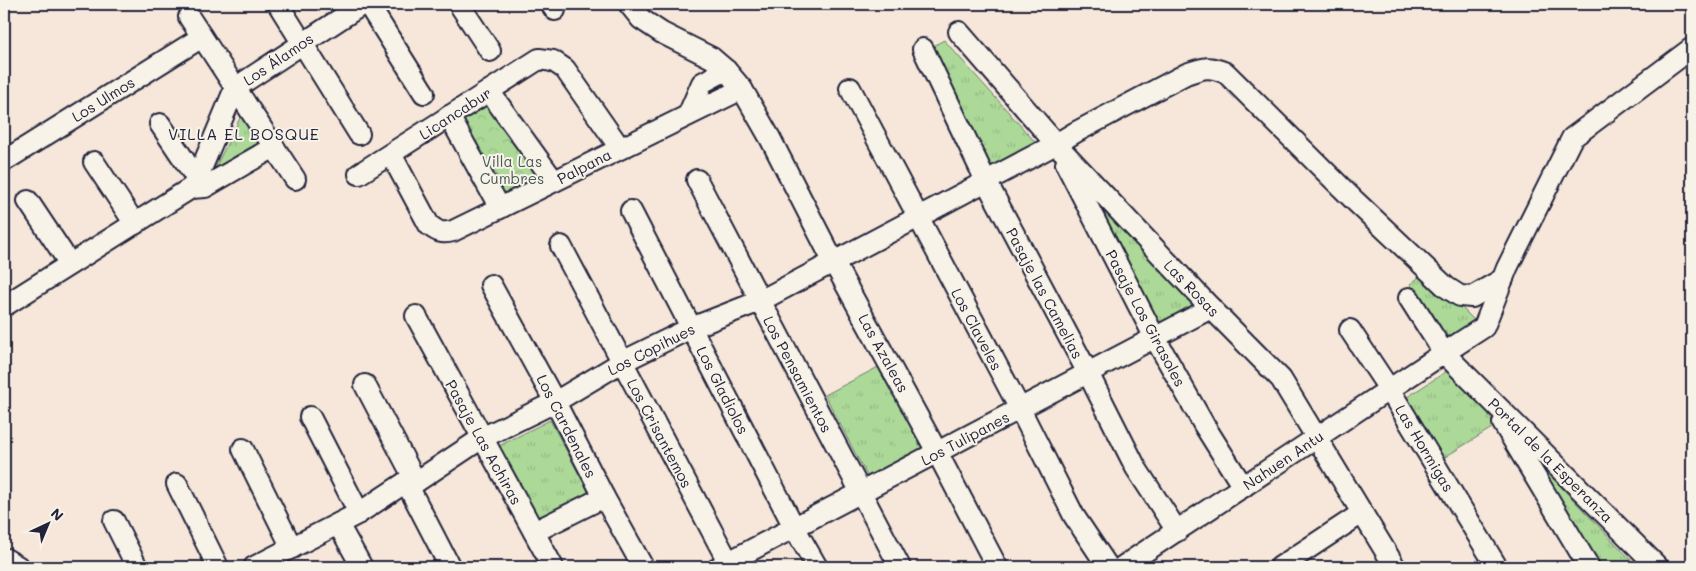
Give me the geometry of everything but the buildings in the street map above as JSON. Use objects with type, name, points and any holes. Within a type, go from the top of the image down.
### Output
[{"type":"street","points":[[278,4],[359,134]]},
{"type":"street","name":"Los Álamos","points":[[194,184],[235,88],[363,4]]},
{"type":"street","points":[[368,4],[424,93]]},
{"type":"street","points":[[460,4],[490,51]]},
{"type":"street","name":"Las Azaleas","points":[[629,4],[641,19],[648,24],[712,58],[742,88],[770,138],[833,261],[938,452],[997,567]]},
{"type":"street","points":[[189,17],[294,179]]},
{"type":"street","name":"Las Rosas","points":[[959,32],[1056,144],[1281,379],[1396,567]]},
{"type":"street","name":"Los Ulmos","points":[[4,161],[202,37]]},
{"type":"street","name":"Nahuen Antu","points":[[1122,567],[1484,327],[1503,279],[1572,138],[1692,48]]},
{"type":"street","name":"Pasaje las Camelias","points":[[923,49],[986,181],[1136,468],[1177,531]]},
{"type":"street","name":"Licancabur","points":[[359,174],[539,59],[553,61],[565,69],[620,148]]},
{"type":"street","name":"Los Copihues","points":[[263,565],[359,513],[482,438],[556,402],[622,362],[691,328],[760,301],[1186,74],[1204,67],[1213,67],[1226,73],[1446,287],[1460,296],[1472,297],[1503,279]]},
{"type":"street","points":[[689,113],[702,83],[726,70]]},
{"type":"street","name":"Palpana","points":[[391,154],[430,225],[437,232],[445,233],[453,231],[742,88]]},
{"type":"street","name":"Los Claveles","points":[[850,88],[1020,409],[1074,516],[1108,567]]},
{"type":"street","points":[[489,91],[554,181]]},
{"type":"street","points":[[449,116],[500,208]]},
{"type":"street","points":[[160,124],[194,184],[204,187],[274,146]]},
{"type":"street","name":"Pasaje Los Girasoles","points":[[1056,144],[1154,338],[1204,425],[1243,487]]},
{"type":"street","points":[[94,162],[135,224]]},
{"type":"street","name":"Los Pensamientos","points":[[697,180],[900,567]]},
{"type":"street","points":[[4,306],[135,224],[194,184]]},
{"type":"street","points":[[28,201],[70,264]]},
{"type":"street","name":"Los Gladiolos","points":[[631,211],[794,527],[817,567]]},
{"type":"street","name":"Los Crisantemos","points":[[562,246],[726,566]]},
{"type":"street","name":"Los Cardenales","points":[[491,285],[556,402],[604,497],[643,567]]},
{"type":"street","name":"Portal de la Esperanza","points":[[1409,298],[1444,353],[1658,567]]},
{"type":"street","name":"Los Tulipanes","points":[[726,566],[794,527],[1211,308]]},
{"type":"street","name":"Pasaje Las Achiras","points":[[416,316],[553,567]]},
{"type":"street","name":"Las Hormigas","points":[[1350,330],[1389,389],[1497,567]]},
{"type":"street","points":[[365,385],[450,567]]},
{"type":"street","points":[[1488,396],[1589,567]]},
{"type":"street","points":[[310,418],[359,513]]},
{"type":"street","points":[[243,450],[292,548]]},
{"type":"street","points":[[177,484],[218,567]]},
{"type":"street","points":[[534,532],[604,497]]},
{"type":"street","points":[[1280,567],[1362,513]]},
{"type":"street","points":[[114,521],[137,567]]},
{"type":"street","points":[[338,524],[362,567]]},
{"type":"street","points":[[4,558],[18,567]]},
{"type":"green space","points":[[944,40],[1036,143],[987,169],[928,49]]},
{"type":"green space","name":"Villa Las Cumbres","points":[[488,97],[547,179],[503,201],[456,118]]},
{"type":"green space","points":[[242,114],[263,144],[209,180]]},
{"type":"green space","points":[[1085,193],[1197,306],[1156,330]]},
{"type":"green space","points":[[1426,272],[1476,322],[1446,343],[1410,284]]},
{"type":"green space","points":[[882,365],[925,447],[867,476],[825,395]]},
{"type":"green space","points":[[1447,371],[1483,404],[1495,426],[1437,462],[1401,401]]},
{"type":"green space","points":[[550,420],[595,504],[532,535],[497,447]]},
{"type":"green space","points":[[1535,460],[1638,567],[1594,567]]},
{"type":"district","name":"VILLA EL BOSQUE","points":[[244,133]]}]
